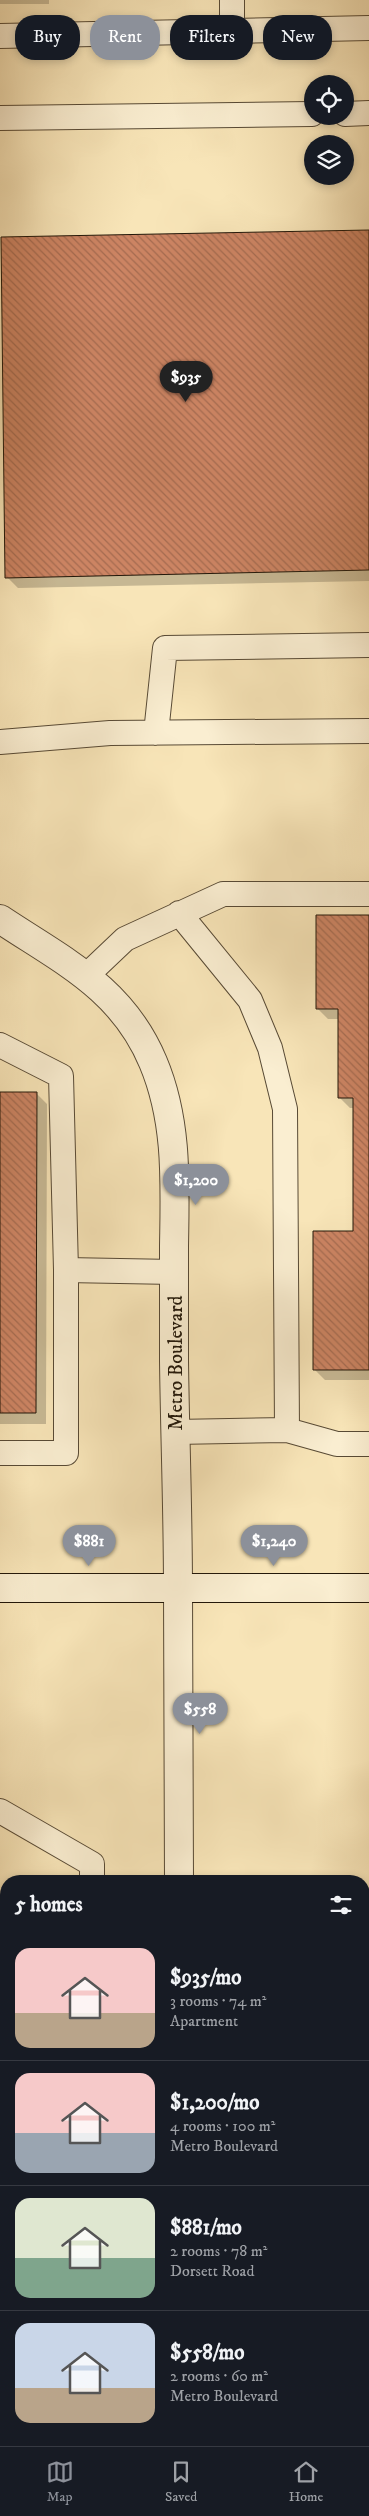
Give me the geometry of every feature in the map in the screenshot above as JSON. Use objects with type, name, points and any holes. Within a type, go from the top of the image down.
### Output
[{"type":"street","name":"Metro Boulevard","points":[[0,919],[86,976],[112,997],[133,1024],[153,1061],[166,1098],[172,1128],[175,1174],[174,1272],[179,1875]]},
{"type":"street","points":[[0,1588],[369,1588]]},
{"type":"lane","points":[[232,0],[232,15]]},
{"type":"lane","points":[[253,31],[369,28]]},
{"type":"lane","points":[[0,36],[170,32]]},
{"type":"lane","points":[[354,114],[369,113]]},
{"type":"lane","points":[[0,118],[304,114]]},
{"type":"lane","points":[[156,733],[165,648],[369,645]]},
{"type":"lane","points":[[0,742],[110,733],[369,731]]},
{"type":"lane","points":[[86,976],[125,939],[223,894],[369,894]]},
{"type":"lane","points":[[179,913],[250,1000],[270,1048],[285,1109],[286,1430]]},
{"type":"lane","points":[[0,1045],[61,1076],[66,1270],[66,1453],[0,1453]]},
{"type":"lane","points":[[66,1270],[174,1272]]},
{"type":"lane","points":[[175,1432],[286,1430],[337,1444],[369,1444]]},
{"type":"lane","points":[[0,1812],[92,1864],[92,1875]]},
{"type":"building","points":[[369,230],[369,570],[5,578],[1,237]]},
{"type":"building","points":[[316,915],[369,915],[369,1370],[313,1370],[313,1231],[353,1231],[353,1098],[338,1098],[338,1009],[316,1009]]},
{"type":"building","points":[[0,1092],[37,1092],[36,1413],[0,1413]]}]
